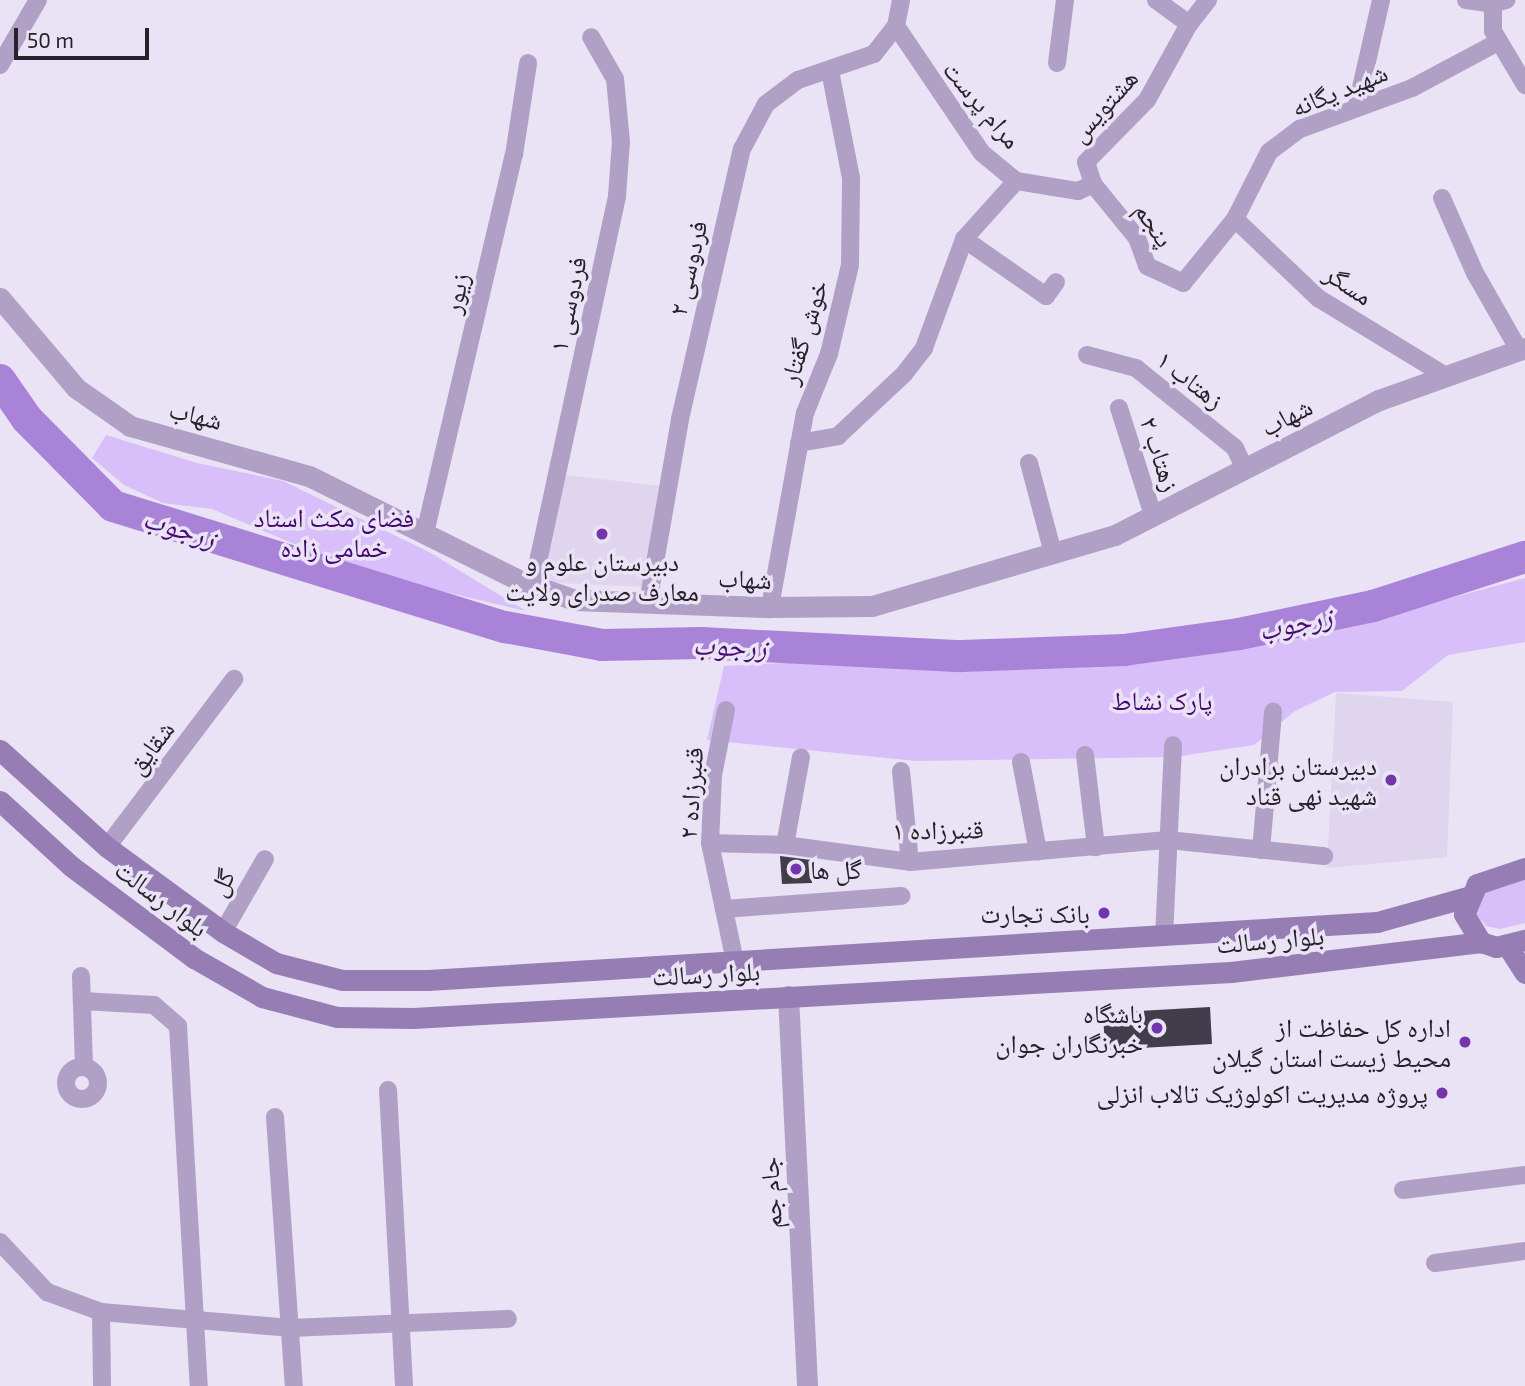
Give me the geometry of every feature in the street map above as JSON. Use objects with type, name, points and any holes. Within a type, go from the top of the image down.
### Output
[{"type":"main road","name":"بلوار رسالت","points":[[0,750],[107,847],[223,932],[276,962],[342,980],[735,962],[1377,922],[1467,898]]},
{"type":"main road","name":"بلوار رسالت","points":[[0,801],[71,866],[194,958],[261,997],[337,1017],[1095,980],[1382,956],[1481,942],[1516,943]]},
{"type":"main road","points":[[1481,942],[1469,930],[1467,898],[1477,884],[1525,868]]},
{"type":"main road","points":[[1377,922],[1386,925],[1393,942],[1382,956]]},
{"type":"main road","points":[[1094,941],[1095,980]]},
{"type":"main road","points":[[1516,943],[1525,973]]},
{"type":"street","points":[[0,65],[38,0]]},
{"type":"street","points":[[896,26],[901,0]]},
{"type":"street","points":[[1057,63],[1065,0]]},
{"type":"street","points":[[1156,0],[1189,24],[1208,0]]},
{"type":"street","points":[[1357,105],[1381,0]]},
{"type":"street","points":[[1466,0],[1499,2],[1498,42],[1525,85]]},
{"type":"street","name":"هشتویس","points":[[1093,184],[1086,162],[1147,100],[1189,24]]},
{"type":"street","name":"فردوسی ۲","points":[[648,603],[680,419],[742,149],[766,104],[798,80],[874,54],[896,26]]},
{"type":"street","name":"مرام پرست","points":[[896,26],[982,153],[1016,181],[1078,191],[1093,184]]},
{"type":"street","name":"فردوسی ۱","points":[[533,585],[617,196],[621,142],[615,79],[591,37]]},
{"type":"street","name":"شهید یگانه","points":[[1235,219],[1269,152],[1300,129],[1357,105],[1412,88],[1498,42]]},
{"type":"street","name":"زیور","points":[[425,533],[514,155],[528,63]]},
{"type":"street","name":"خوش گفتار","points":[[770,607],[805,413],[829,354],[850,265],[851,178],[830,71]]},
{"type":"street","points":[[799,443],[838,436],[904,374],[924,348],[964,239],[1016,181]]},
{"type":"street","name":"پنجم","points":[[1093,184],[1137,238],[1147,265],[1183,283],[1235,219]]},
{"type":"street","points":[[1442,198],[1475,273],[1522,349]]},
{"type":"street","name":"مسگر","points":[[1235,219],[1318,298],[1446,376]]},
{"type":"street","points":[[964,239],[1046,296],[1056,282]]},
{"type":"street","name":"شهاب","points":[[0,298],[76,388],[130,426],[309,476],[533,585],[575,600],[648,603],[770,607],[872,606],[1115,535],[1379,400],[1522,349]]},
{"type":"street","name":"زهتاب ۱","points":[[1087,355],[1136,368],[1235,448],[1245,468]]},
{"type":"street","name":"زهتاب ۲","points":[[1119,408],[1153,515]]},
{"type":"street","points":[[1029,463],[1053,553]]},
{"type":"street","name":"شقایق","points":[[107,847],[234,679]]},
{"type":"street","name":"قنبرزاده ۲","points":[[726,710],[712,775],[710,843],[735,962]]},
{"type":"street","points":[[1261,850],[1273,712]]},
{"type":"street","points":[[1164,937],[1173,745]]},
{"type":"street","points":[[1085,755],[1096,847]]},
{"type":"street","points":[[785,845],[801,757]]},
{"type":"street","points":[[1021,762],[1038,850]]},
{"type":"street","points":[[901,771],[910,862]]},
{"type":"street","name":"قنبرزاده ۱","points":[[710,843],[785,845],[910,862],[1168,840],[1324,856]]},
{"type":"street","name":"گل","points":[[223,932],[265,859]]},
{"type":"street","points":[[724,909],[902,896]]},
{"type":"street","points":[[81,976],[85,1066]]},
{"type":"street","name":"جام جم","points":[[788,996],[807,1386]]},
{"type":"street","points":[[82,1001],[154,1005],[178,1026],[199,1386]]},
{"type":"street","points":[[388,1090],[404,1386]]},
{"type":"street","points":[[275,1117],[294,1386]]},
{"type":"street","points":[[1403,1190],[1525,1175]]},
{"type":"street","points":[[0,1242],[47,1292],[102,1312],[290,1328],[508,1319]]},
{"type":"street","points":[[1435,1263],[1525,1251]]},
{"type":"street","points":[[102,1312],[102,1386]]},
{"type":"shaded area","name":"دبیرستان علوم و معارف صدرای ولایت","points":[[557,474],[669,487],[645,587],[539,582]]},
{"type":"shaded area","name":"دبیرستان برادران شهید نهی قناد","points":[[1336,693],[1453,702],[1447,857],[1327,868]]},
{"type":"green space","name":"فضای مکث استاد خمامی زاده","points":[[106,435],[197,463],[283,481],[429,552],[526,611],[360,572],[212,509],[163,503],[124,485],[92,458]]},
{"type":"green space","name":"پارک نشاط","points":[[1525,578],[1525,642],[1448,655],[1402,691],[1335,692],[1295,711],[1254,745],[1174,757],[916,761],[707,740],[724,666],[1314,635]]},
{"type":"green space","points":[[1525,878],[1525,923],[1500,929],[1486,926],[1477,915],[1478,901],[1487,890]]},
{"type":"building","name":"گل ها","points":[[780,856],[811,860],[812,883],[782,884]]},
{"type":"building","name":"باشگاه خبرنگاران جوان","points":[[1210,1007],[1212,1044],[1105,1050],[1103,1013]]},
{"type":"waterway","name":"زرجوب","points":[[0,380],[27,419],[113,506],[505,627],[602,645],[701,643],[961,656],[1124,650],[1239,634],[1373,606],[1525,557]]},
{"type":"place","name":"دبیرستان علوم و معارف صدرای ولایت","points":[[602,534]]},
{"type":"place","name":"دبیرستان برادران شهید نهی قناد","points":[[1391,780]]},
{"type":"place","name":"گل ها","points":[[796,869]]},
{"type":"place","name":"بانک تجارت","points":[[1104,913]]},
{"type":"place","name":"باشگاه خبرنگاران جوان","points":[[1157,1028]]},
{"type":"place","name":"اداره کل حفاظت از محیط زیست استان گیلان","points":[[1465,1042]]},
{"type":"place","name":"پروژه مدیریت اکولوژیک تالاب انزلی","points":[[1442,1093]]}]
